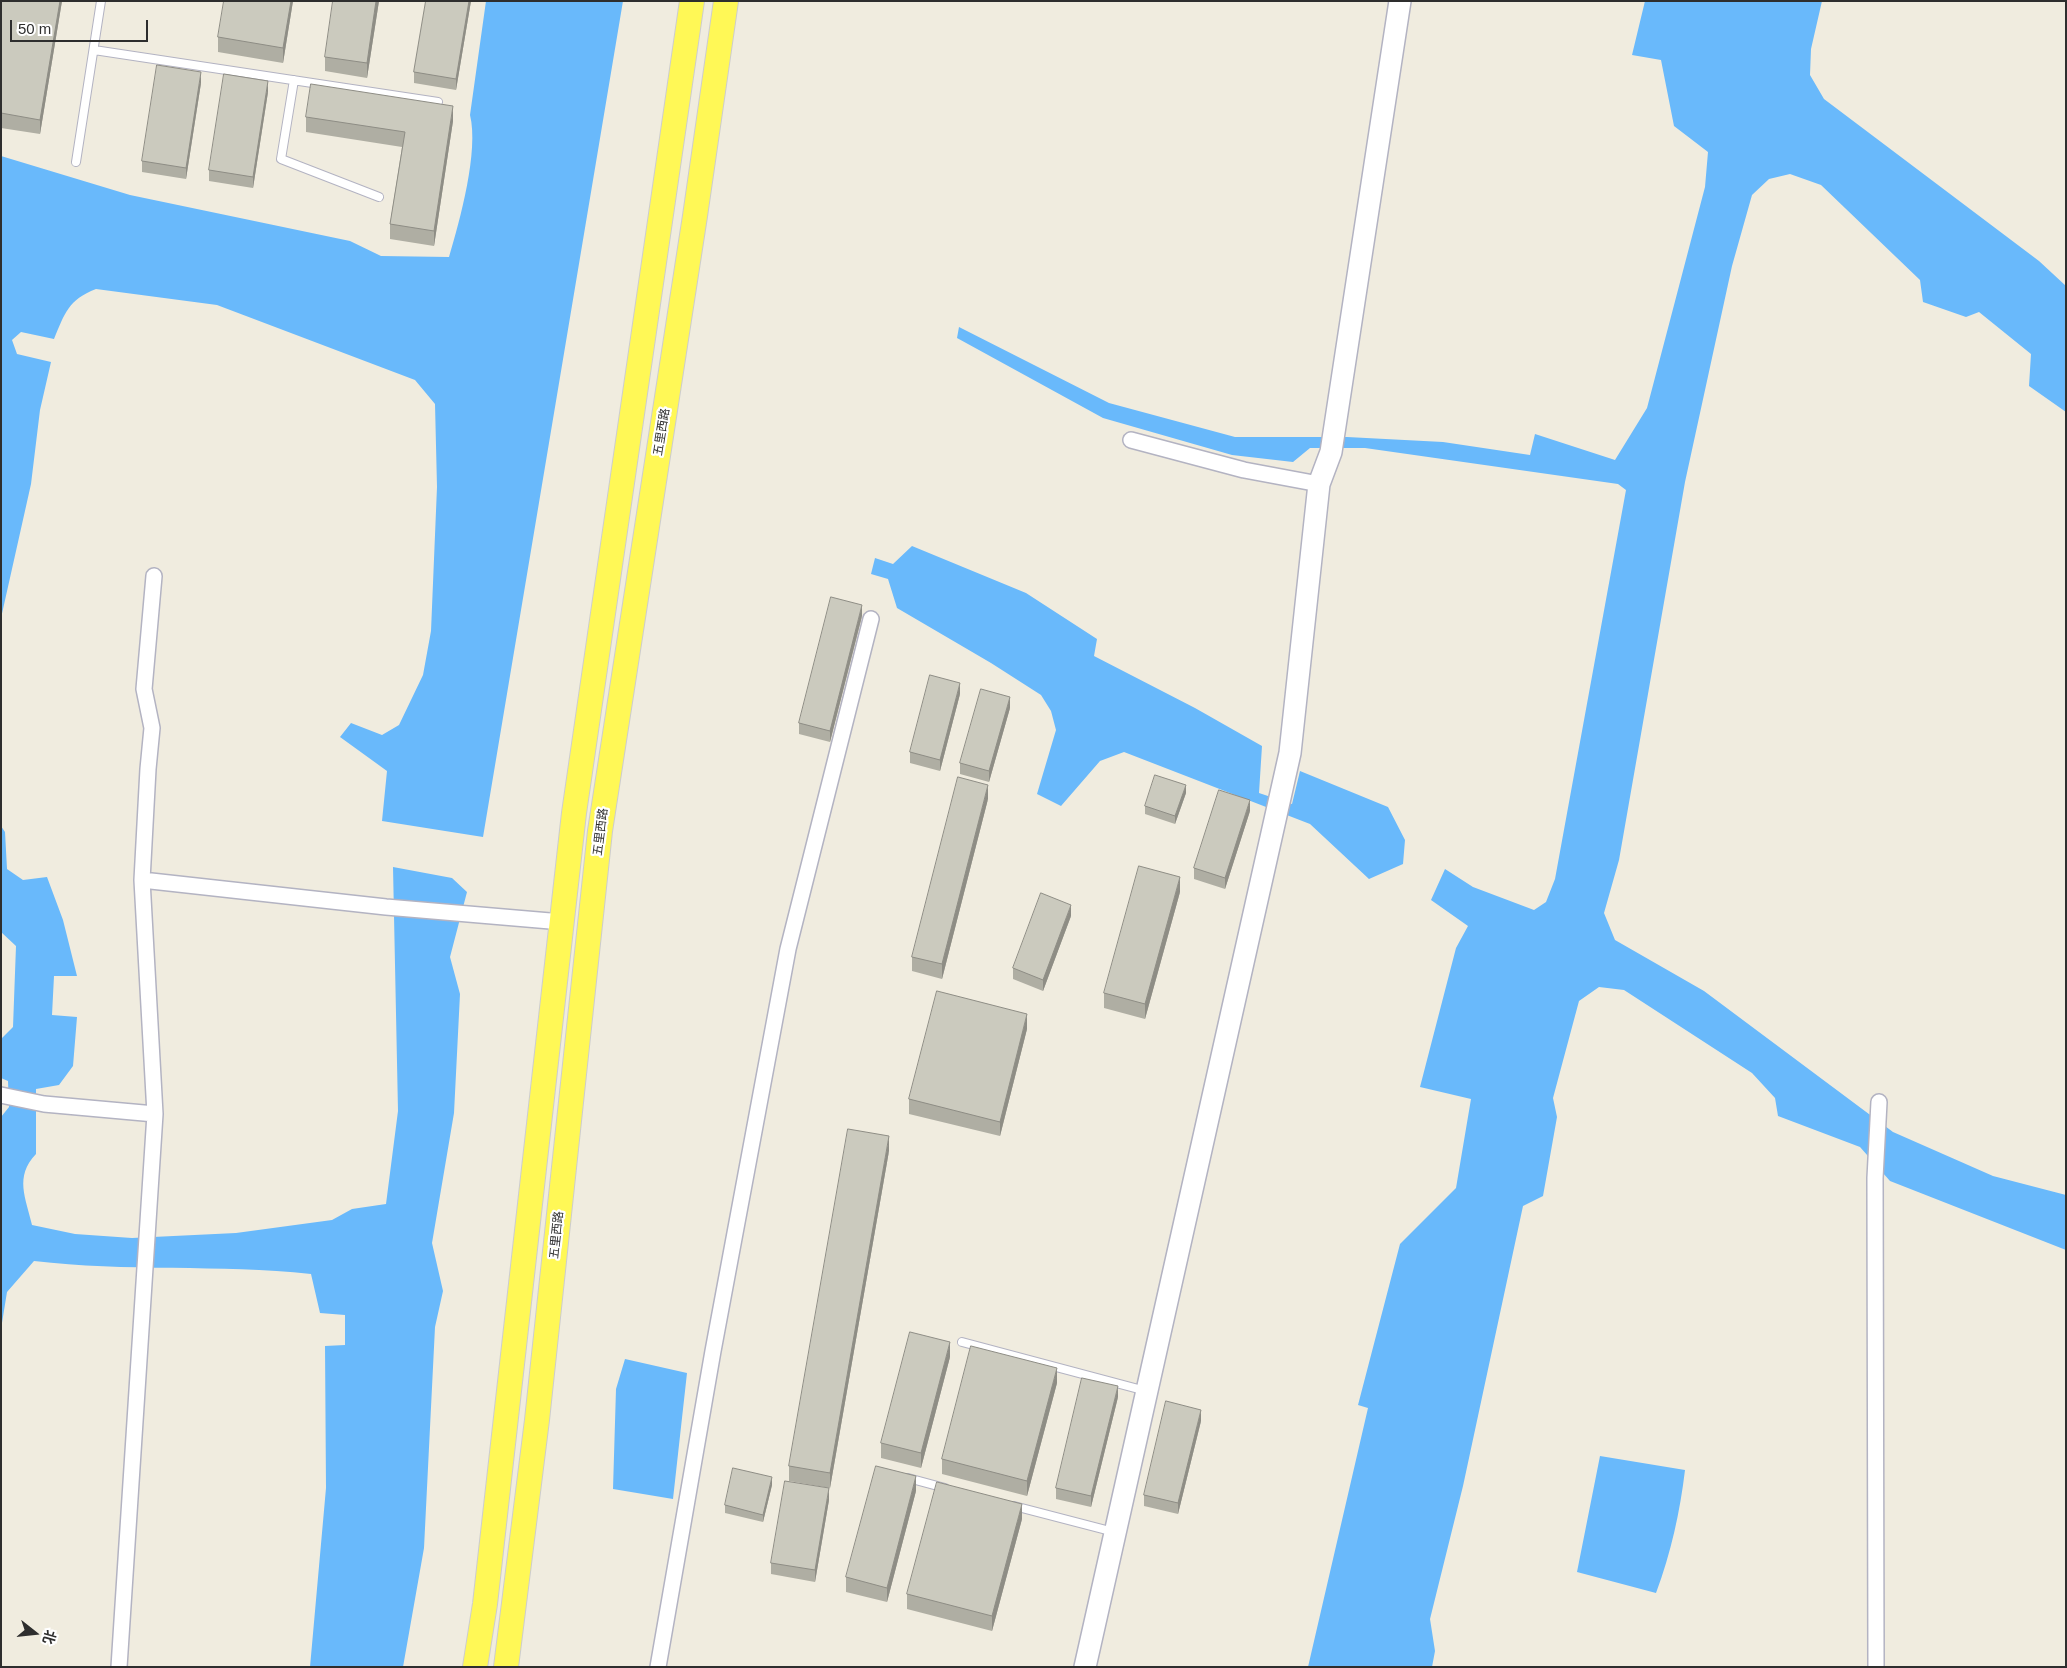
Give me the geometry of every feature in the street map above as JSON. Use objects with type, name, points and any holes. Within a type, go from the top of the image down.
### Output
[{"type":"main road","points":[[475,1667],[488,1574],[575,803],[692,1]]},
{"type":"main road","name":"五里西路","points":[[506,1667],[538,1420],[600,831],[695,216],[726,1]]},
{"type":"main road","points":[[1085,1667],[1290,753],[1319,484],[1331,452],[1400,1]]},
{"type":"street","points":[[1131,440],[1244,470],[1319,484]]},
{"type":"street","points":[[119,1667],[142,1290],[150,1214],[155,1114],[142,880],[152,728],[144,689],[154,576]]},
{"type":"street","points":[[658,1667],[713,1351],[788,949],[872,619]]},
{"type":"street","points":[[142,880],[386,907],[562,922]]},
{"type":"street","points":[[1,1095],[44,1104],[155,1114]]},
{"type":"street","points":[[1876,1667],[1875,1178],[1879,1108]]},
{"type":"lane","points":[[76,162],[101,1]]},
{"type":"lane","points":[[94,50],[438,102]]},
{"type":"lane","points":[[294,80],[281,159],[379,197]]},
{"type":"lane","points":[[962,1342],[1147,1391]]},
{"type":"lane","points":[[898,1476],[955,1490]]},
{"type":"lane","points":[[1002,1503],[1115,1533]]},
{"type":"water","points":[[486,1],[623,1],[483,837],[382,821],[387,771],[340,737],[351,723],[382,735],[399,725],[423,675],[431,631],[437,487],[435,404],[415,380],[217,305],[96,289],[87,293],[69,308],[54,339],[21,332],[12,340],[17,354],[51,362],[40,410],[31,484],[1,618],[1,156],[130,195],[350,241],[381,256],[449,257],[463,205],[470,166],[472,130],[470,115]]},
{"type":"water","points":[[1645,1],[1822,1],[1811,49],[1810,75],[1824,99],[2039,261],[2066,286],[2066,412],[2029,386],[2031,354],[1979,312],[1966,317],[1923,302],[1920,280],[1821,185],[1790,174],[1769,179],[1752,195],[1732,266],[1685,482],[1619,860],[1604,913],[1615,940],[1704,991],[1893,1132],[1993,1176],[2066,1195],[2066,1250],[1890,1181],[1860,1147],[1778,1116],[1775,1098],[1752,1073],[1624,990],[1599,987],[1579,1001],[1553,1098],[1557,1117],[1543,1196],[1523,1206],[1463,1486],[1430,1619],[1435,1651],[1432,1667],[1308,1667],[1368,1408],[1358,1405],[1400,1244],[1456,1188],[1471,1099],[1420,1087],[1456,948],[1468,926],[1431,900],[1445,869],[1473,887],[1534,910],[1546,902],[1555,879],[1626,490],[1618,484],[1365,448],[1310,448],[1293,462],[1232,455],[1103,418],[957,338],[959,327],[1109,403],[1235,437],[1347,437],[1443,442],[1530,455],[1535,434],[1615,460],[1647,408],[1705,187],[1708,152],[1674,126],[1661,60],[1632,55]]},
{"type":"water","points":[[912,546],[1026,593],[1097,639],[1094,656],[1195,708],[1262,746],[1259,793],[1292,804],[1300,771],[1388,807],[1405,840],[1403,864],[1369,879],[1310,824],[1124,752],[1100,761],[1061,806],[1037,794],[1056,730],[1051,711],[1041,695],[991,663],[897,608],[888,579],[871,574],[875,558],[893,564]]},
{"type":"water","points":[[1,826],[5,832],[7,869],[23,880],[47,877],[63,920],[77,976],[54,976],[52,1015],[77,1017],[73,1066],[59,1085],[36,1089],[36,1154],[29,1163],[23,1179],[32,1225],[75,1234],[132,1238],[236,1233],[332,1220],[352,1209],[386,1204],[398,1111],[393,867],[452,878],[467,892],[450,957],[460,994],[454,1113],[432,1243],[443,1291],[435,1327],[424,1548],[403,1667],[310,1667],[326,1488],[325,1346],[345,1345],[345,1315],[320,1313],[311,1274],[242,1269],[103,1266],[34,1261],[7,1292],[1,1329],[1,1117],[9,1107],[8,1081],[1,1078],[1,1039],[13,1027],[16,946],[1,932]]},
{"type":"water","points":[[625,1359],[687,1373],[673,1499],[613,1489],[616,1389]]},
{"type":"water","points":[[1600,1456],[1685,1470],[1674,1532],[1656,1593],[1577,1572]]},
{"type":"building","points":[[1,1],[60,1],[40,120],[1,113]]},
{"type":"building","points":[[224,1],[291,1],[283,48],[218,37]]},
{"type":"building","points":[[333,1],[376,1],[367,63],[325,57]]},
{"type":"building","points":[[426,1],[469,1],[456,79],[414,72]]},
{"type":"building","points":[[157,65],[201,72],[186,168],[142,161]]},
{"type":"building","points":[[224,74],[268,81],[253,177],[209,170]]},
{"type":"building","points":[[311,84],[453,106],[434,231],[390,224],[405,132],[306,117]]},
{"type":"building","points":[[831,597],[862,605],[830,731],[799,723]]},
{"type":"building","points":[[930,675],[960,683],[940,760],[910,752]]},
{"type":"building","points":[[981,689],[1010,697],[989,771],[960,763]]},
{"type":"building","points":[[1155,775],[1186,785],[1175,816],[1145,806]]},
{"type":"building","points":[[958,777],[988,785],[942,964],[912,957]]},
{"type":"building","points":[[1219,790],[1250,800],[1225,878],[1194,868]]},
{"type":"building","points":[[1139,866],[1180,877],[1145,1004],[1104,993]]},
{"type":"building","points":[[1041,893],[1071,905],[1043,980],[1013,968]]},
{"type":"building","points":[[937,991],[1027,1014],[1000,1122],[909,1099]]},
{"type":"building","points":[[848,1129],[889,1136],[830,1473],[789,1466]]},
{"type":"building","points":[[910,1332],[950,1342],[921,1453],[881,1443]]},
{"type":"building","points":[[971,1346],[1057,1368],[1027,1481],[942,1459]]},
{"type":"building","points":[[1082,1378],[1118,1386],[1091,1496],[1056,1488]]},
{"type":"building","points":[[1166,1401],[1201,1410],[1178,1503],[1144,1495]]},
{"type":"building","points":[[876,1466],[916,1476],[887,1588],[846,1577]]},
{"type":"building","points":[[733,1468],[772,1477],[763,1515],[725,1505]]},
{"type":"building","points":[[785,1481],[829,1488],[815,1570],[771,1563]]},
{"type":"building","points":[[937,1482],[1022,1504],[992,1616],[907,1594]]}]
